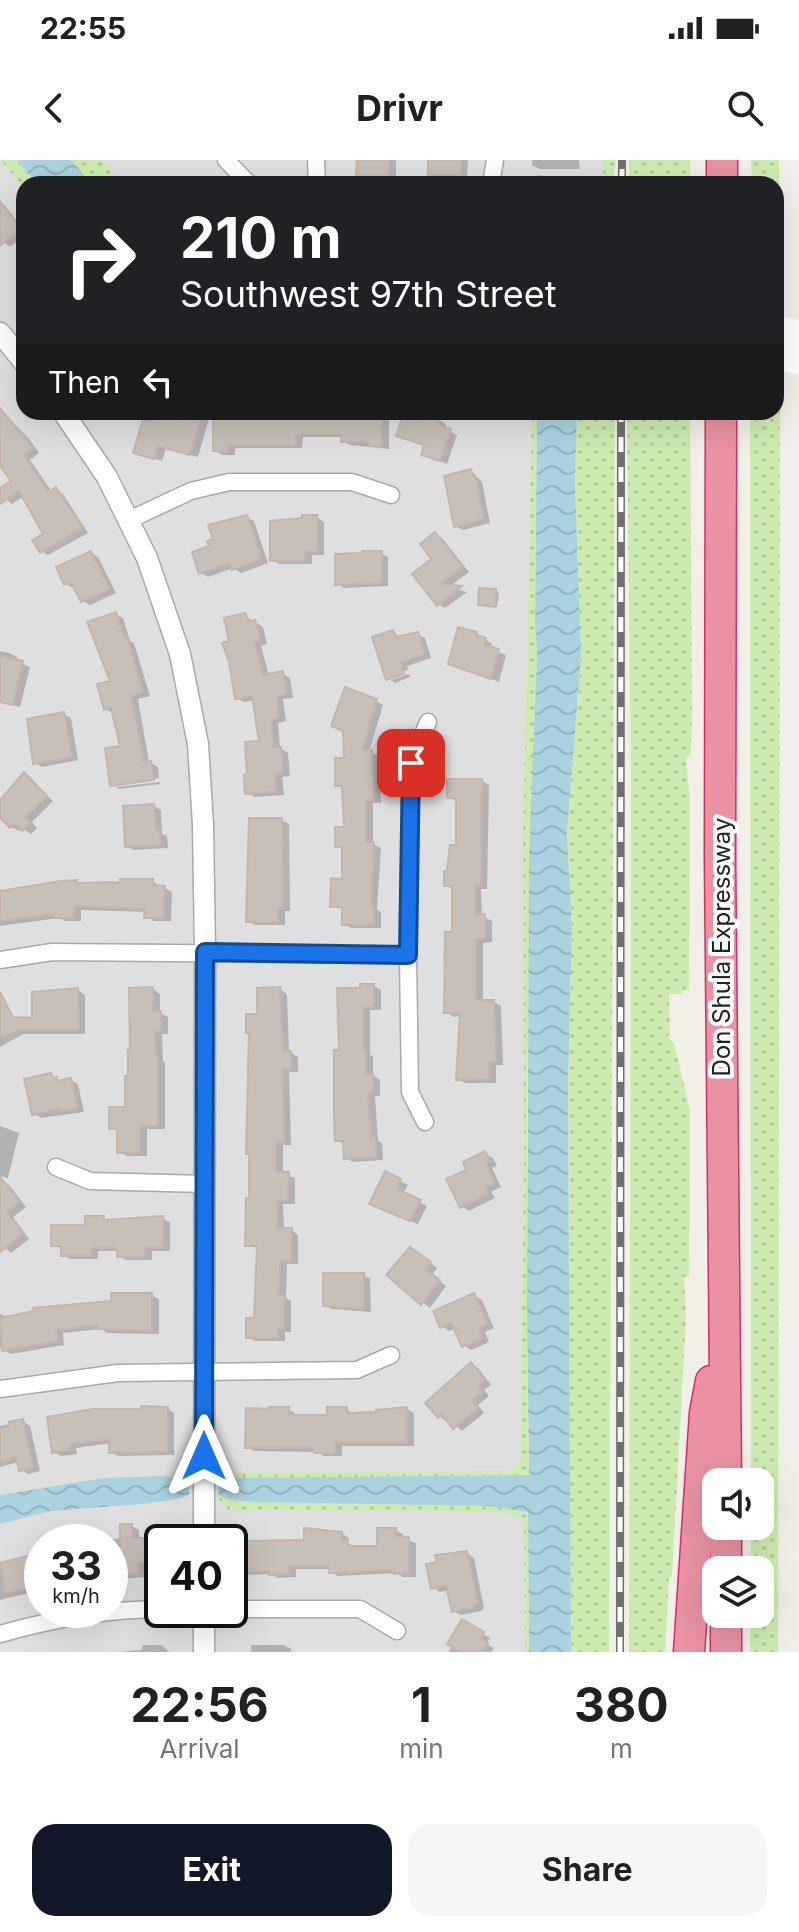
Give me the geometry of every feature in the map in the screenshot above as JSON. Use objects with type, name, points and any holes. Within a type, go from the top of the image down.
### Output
[{"type":"highway","name":"Don Shula Expressway","points":[[721,420],[720,858],[726,1468]]},
{"type":"highway","points":[[689,1652],[705,1413],[725,1297]]},
{"type":"highway","points":[[726,1628],[726,1652]]},
{"type":"street","points":[[226,160],[241,176]]},
{"type":"street","points":[[0,333],[16,352]]},
{"type":"street","points":[[68,420],[107,477],[165,604],[195,721],[203,811],[205,952],[204,1524]]},
{"type":"street","points":[[129,520],[191,491],[229,482],[352,482],[391,495]]},
{"type":"street","points":[[425,1122],[410,1092],[408,955],[411,763],[428,722]]},
{"type":"street","points":[[0,960],[52,952],[408,955]]},
{"type":"street","points":[[56,1167],[90,1181],[205,1184]]},
{"type":"street","points":[[0,1389],[118,1373],[357,1370],[391,1355]]},
{"type":"street","points":[[248,1609],[360,1609],[397,1631]]},
{"type":"street","points":[[0,1634],[91,1614],[144,1610]]},
{"type":"street","points":[[204,1628],[204,1652]]},
{"type":"shaded area","points":[[101,160],[603,160],[602,176],[116,176]]},
{"type":"shaded area","points":[[0,161],[16,179],[16,420],[532,420],[523,837],[524,1161],[520,1460],[524,1517],[525,1652],[0,1652]]},
{"type":"green space","points":[[0,160],[17,160],[30,176],[16,176],[16,179]]},
{"type":"green space","points":[[71,160],[101,160],[116,176],[85,176]]},
{"type":"green space","points":[[603,160],[616,160],[614,176],[602,176]]},
{"type":"green space","points":[[629,160],[690,160],[690,176],[629,176]]},
{"type":"green space","points":[[751,160],[779,160],[779,176],[752,176]]},
{"type":"green space","points":[[532,420],[537,420],[537,654],[528,1064],[529,1475],[234,1478],[219,1483],[218,1495],[230,1500],[258,1502],[489,1506],[528,1512],[529,1652],[525,1652],[524,1517],[488,1511],[229,1510],[216,1496],[218,1479],[225,1473],[509,1471],[520,1460],[524,1161],[523,837]]},
{"type":"green space","points":[[577,420],[615,420],[609,1652],[571,1652],[568,1085],[572,924],[567,834],[581,656],[575,482]]},
{"type":"green space","points":[[627,420],[690,420],[692,718],[691,753],[686,759],[690,801],[689,990],[682,991],[682,994],[669,994],[670,1035],[667,1037],[674,1043],[690,1111],[689,1275],[684,1277],[686,1316],[665,1652],[629,1652],[631,783]]},
{"type":"green space","points":[[750,420],[780,420],[778,1652],[750,1652],[751,1628],[774,1628],[774,1556],[751,1556],[751,1540],[774,1540],[774,1468],[751,1468]]},
{"type":"water","points":[[17,160],[71,160],[85,176],[30,176]]},
{"type":"water","points":[[537,420],[577,420],[575,482],[581,656],[567,834],[572,924],[568,1085],[571,1652],[529,1652],[528,1512],[489,1506],[258,1502],[230,1500],[218,1495],[219,1482],[234,1478],[529,1475],[529,858],[537,654]]},
{"type":"water","points":[[164,1476],[188,1482],[189,1495],[143,1504],[50,1511],[0,1524],[0,1495],[103,1478]]},
{"type":"pier","points":[[784,317],[799,320],[799,375],[784,371]]},
{"type":"building","points":[[357,160],[389,160],[389,176],[356,176]]},
{"type":"building","points":[[428,160],[461,160],[461,175],[428,175]]},
{"type":"building","points":[[0,202],[16,222],[16,232],[0,246]]},
{"type":"building","points":[[0,408],[33,449],[24,455],[48,492],[56,487],[82,528],[40,553],[32,540],[43,534],[19,491],[0,504],[0,488],[11,481],[0,466]]},
{"type":"building","points":[[143,420],[201,420],[190,455],[158,446],[154,459],[133,453]]},
{"type":"building","points":[[213,420],[382,420],[382,446],[368,446],[368,442],[341,442],[341,434],[296,434],[296,445],[228,445],[228,452],[213,451]]},
{"type":"building","points":[[401,420],[439,420],[437,424],[451,429],[440,461],[421,455],[424,445],[396,436]]},
{"type":"building","points":[[471,469],[484,519],[454,527],[444,476]]},
{"type":"building","points":[[247,515],[262,559],[232,570],[229,564],[199,574],[192,552],[209,546],[207,541],[213,539],[208,525]]},
{"type":"building","points":[[302,515],[317,515],[317,552],[305,552],[305,561],[270,561],[270,521],[302,518]]},
{"type":"building","points":[[435,532],[463,567],[440,584],[462,586],[437,606],[412,574],[431,559],[420,544]]},
{"type":"building","points":[[91,551],[110,589],[81,602],[71,582],[64,585],[56,567]]},
{"type":"building","points":[[382,551],[382,583],[335,585],[335,554]]},
{"type":"building","points":[[479,588],[496,589],[495,607],[478,605]]},
{"type":"building","points":[[116,612],[124,637],[127,636],[143,692],[131,696],[144,762],[151,761],[154,780],[110,786],[105,748],[120,746],[111,708],[104,710],[97,684],[110,681],[87,622]]},
{"type":"building","points":[[245,613],[249,622],[255,620],[261,641],[254,642],[263,675],[283,671],[287,694],[276,696],[279,718],[272,719],[273,747],[281,747],[283,773],[275,773],[277,792],[245,794],[245,742],[259,741],[252,696],[235,699],[229,662],[222,643],[229,641],[224,618]]},
{"type":"building","points":[[458,627],[477,632],[476,635],[486,638],[484,645],[499,649],[491,679],[448,664]]},
{"type":"building","points":[[393,630],[396,637],[418,632],[425,654],[400,663],[404,674],[386,680],[372,637]]},
{"type":"building","points":[[0,656],[23,661],[13,705],[0,702]]},
{"type":"building","points":[[345,687],[377,699],[362,750],[372,750],[374,800],[366,800],[366,842],[374,842],[371,906],[374,906],[374,925],[342,925],[342,907],[330,907],[331,878],[342,879],[342,847],[335,847],[335,827],[344,827],[342,786],[335,786],[335,758],[344,758],[343,731],[331,726]]},
{"type":"building","points":[[64,712],[72,757],[33,764],[27,719]]},
{"type":"building","points":[[24,772],[47,796],[26,817],[31,823],[22,831],[15,824],[10,828],[0,818],[0,800]]},
{"type":"building","points":[[447,779],[482,779],[481,886],[475,886],[475,914],[485,914],[485,939],[476,939],[476,1000],[494,1000],[496,1061],[490,1062],[489,1079],[456,1080],[460,1013],[444,1013],[445,932],[452,932],[452,886],[444,886],[444,871],[447,871],[450,845],[456,845],[456,798],[447,798]]},
{"type":"building","points":[[154,804],[156,831],[160,830],[161,845],[125,847],[123,806]]},
{"type":"building","points":[[249,818],[282,818],[283,908],[278,908],[278,922],[246,922]]},
{"type":"building","points":[[120,879],[153,879],[153,885],[165,886],[164,918],[144,918],[145,909],[74,906],[74,918],[55,918],[55,914],[0,921],[0,891],[61,881],[120,882]]},
{"type":"building","points":[[360,984],[374,984],[374,1007],[363,1007],[363,1050],[366,1050],[366,1074],[373,1073],[373,1093],[368,1093],[371,1137],[375,1137],[376,1157],[344,1159],[343,1141],[335,1141],[334,1117],[334,1050],[339,1050],[337,988],[360,988]]},
{"type":"building","points":[[153,987],[153,1011],[161,1011],[161,1031],[155,1031],[158,1126],[140,1126],[140,1153],[117,1153],[117,1129],[109,1129],[109,1107],[125,1107],[125,1076],[128,1076],[130,1050],[129,988]]},
{"type":"building","points":[[280,987],[283,1051],[291,1051],[291,1069],[282,1069],[285,1142],[276,1142],[276,1172],[289,1172],[288,1200],[277,1201],[277,1228],[292,1228],[291,1261],[280,1261],[279,1295],[284,1295],[284,1329],[278,1329],[278,1338],[246,1338],[246,1318],[254,1318],[257,1246],[245,1246],[246,1198],[249,1198],[249,1154],[246,1154],[249,1033],[246,1033],[246,1014],[257,1014],[257,988]]},
{"type":"building","points":[[78,988],[79,1030],[15,1031],[0,1038],[0,992],[13,1017],[32,1018],[32,992]]},
{"type":"building","points":[[51,1073],[57,1081],[71,1078],[78,1108],[32,1115],[24,1079]]},
{"type":"building","points":[[485,1151],[491,1162],[486,1164],[495,1183],[485,1187],[488,1194],[460,1208],[446,1179],[466,1170],[463,1162]]},
{"type":"building","points":[[385,1171],[401,1179],[397,1189],[421,1200],[410,1221],[369,1204]]},
{"type":"building","points":[[0,1177],[20,1202],[7,1212],[23,1234],[0,1252]]},
{"type":"building","points":[[85,1216],[104,1216],[104,1220],[163,1216],[163,1248],[145,1248],[145,1257],[117,1257],[117,1248],[91,1248],[91,1256],[61,1256],[61,1246],[51,1246],[51,1225],[85,1225]]},
{"type":"building","points":[[410,1247],[431,1262],[426,1270],[440,1280],[421,1305],[386,1275]]},
{"type":"building","points":[[323,1273],[364,1273],[364,1309],[323,1306]]},
{"type":"building","points":[[111,1293],[152,1293],[152,1331],[98,1329],[98,1325],[56,1330],[57,1341],[2,1351],[0,1318],[34,1311],[33,1308],[111,1301]]},
{"type":"building","points":[[474,1293],[488,1324],[479,1328],[483,1338],[462,1347],[451,1323],[440,1328],[433,1311]]},
{"type":"building","points":[[471,1362],[485,1380],[478,1386],[483,1392],[472,1400],[478,1408],[453,1429],[442,1414],[438,1418],[425,1403]]},
{"type":"building","points":[[141,1406],[168,1407],[167,1452],[109,1453],[109,1439],[70,1444],[71,1450],[52,1453],[47,1417],[93,1409],[141,1409]]},
{"type":"building","points":[[289,1407],[288,1415],[327,1415],[327,1407],[347,1407],[347,1413],[407,1407],[407,1443],[335,1443],[335,1453],[314,1453],[314,1448],[245,1448],[246,1408]]},
{"type":"building","points":[[23,1419],[33,1468],[19,1471],[16,1458],[0,1462],[0,1428]]},
{"type":"building","points":[[128,1524],[132,1524],[132,1538],[144,1538],[144,1562],[138,1562],[139,1574],[128,1574]]},
{"type":"building","points":[[304,1528],[342,1532],[342,1541],[348,1541],[348,1546],[377,1546],[377,1528],[396,1528],[396,1537],[409,1537],[409,1573],[394,1574],[394,1570],[329,1573],[329,1566],[289,1566],[289,1574],[248,1572],[248,1541],[304,1540]]},
{"type":"building","points":[[467,1551],[478,1604],[452,1612],[446,1586],[431,1589],[426,1564],[437,1562],[435,1555]]},
{"type":"building","points":[[24,1557],[24,1589],[5,1593],[0,1563]]},
{"type":"building","points":[[462,1619],[484,1632],[480,1638],[488,1643],[482,1652],[461,1652],[447,1644]]},
{"type":"railway","points":[[622,160],[622,176]]},
{"type":"railway","points":[[620,1652],[621,420]]},
{"type":"route","points":[[204,1456],[205,952],[408,955],[411,763]]}]
